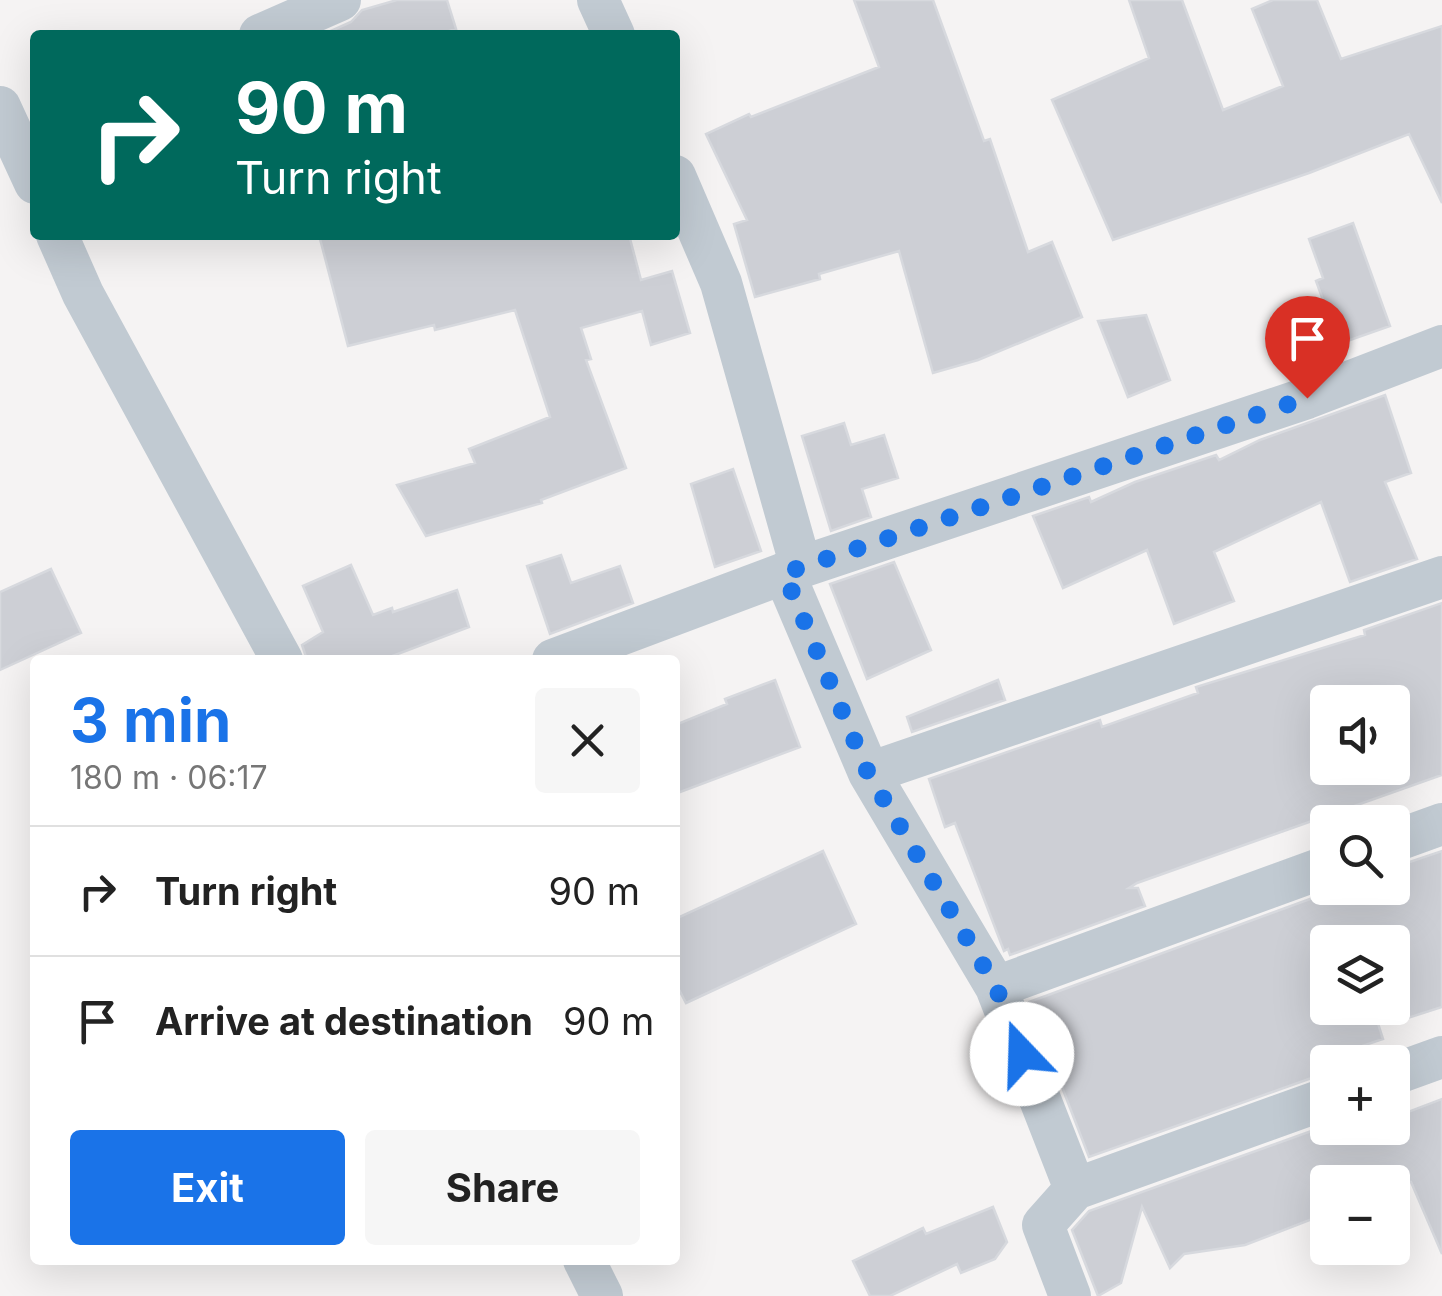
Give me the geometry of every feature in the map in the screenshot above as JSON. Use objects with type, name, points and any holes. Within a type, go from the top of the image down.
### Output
[{"type":"street","points":[[271,30],[340,0]]},
{"type":"street","points":[[598,0],[612,30]]},
{"type":"street","points":[[13,132],[30,172]]},
{"type":"street","points":[[680,187],[722,283],[793,570],[868,773],[996,987],[1075,1189]]},
{"type":"street","points":[[60,240],[83,294],[279,655]]},
{"type":"street","points":[[566,655],[793,570],[1307,398],[1442,346]]},
{"type":"street","points":[[868,773],[1442,577]]},
{"type":"street","points":[[1410,836],[1442,824]]},
{"type":"street","points":[[996,987],[1310,873]]},
{"type":"street","points":[[1410,1069],[1442,1057]]},
{"type":"street","points":[[1070,1296],[1043,1225],[1075,1189],[1310,1104]]},
{"type":"street","points":[[586,1265],[602,1296]]},
{"type":"building","points":[[397,0],[447,0],[456,29],[333,30],[351,22],[362,10]]},
{"type":"building","points":[[854,0],[933,0],[984,141],[990,139],[1028,252],[1052,242],[1082,317],[978,360],[933,373],[899,251],[755,297],[734,224],[747,220],[706,134],[749,114],[751,117],[879,67]]},
{"type":"building","points":[[1129,0],[1182,0],[1223,110],[1283,86],[1252,9],[1273,0],[1317,0],[1341,59],[1442,26],[1442,203],[1409,134],[1309,173],[1113,240],[1052,100],[1149,58]]},
{"type":"building","points":[[1353,223],[1390,326],[1339,344],[1316,281],[1323,278],[1309,239]]},
{"type":"building","points":[[320,240],[630,240],[641,280],[672,271],[690,333],[651,345],[642,311],[581,328],[591,359],[586,360],[626,468],[541,500],[542,503],[426,536],[397,485],[475,463],[469,449],[550,417],[515,310],[348,346]]},
{"type":"building","points":[[1146,315],[1170,380],[1128,397],[1098,321]]},
{"type":"building","points":[[1385,395],[1411,473],[1385,482],[1417,559],[1350,582],[1321,502],[1214,552],[1234,601],[1174,624],[1147,550],[1063,588],[1033,516],[1089,497],[1091,502],[1135,482],[1216,455],[1219,460],[1260,440]]},
{"type":"building","points":[[844,423],[851,445],[884,435],[898,478],[862,489],[871,517],[831,531],[802,436]]},
{"type":"building","points":[[733,469],[761,551],[715,567],[691,484]]},
{"type":"building","points":[[561,555],[571,583],[620,566],[633,603],[550,634],[527,566]]},
{"type":"building","points":[[894,562],[931,650],[867,679],[830,584]]},
{"type":"building","points":[[351,565],[373,615],[457,590],[469,627],[395,655],[305,655],[302,645],[323,632],[303,586]]},
{"type":"building","points":[[51,569],[81,633],[0,670],[0,592]]},
{"type":"building","points":[[1442,603],[1442,775],[1357,805],[1310,805],[1310,822],[1129,888],[1138,888],[1145,906],[1010,955],[1008,949],[1004,951],[955,823],[945,827],[929,779],[1100,720],[1102,727],[1198,693],[1196,687],[1365,635],[1364,630]]},
{"type":"building","points":[[775,680],[800,747],[680,792],[680,723],[727,704],[725,699]]},
{"type":"building","points":[[998,680],[1005,700],[912,732],[907,717]]},
{"type":"building","points":[[823,851],[856,924],[686,1003],[680,992],[680,917]]},
{"type":"building","points":[[1442,851],[1442,1007],[1410,1017],[1410,925],[1310,925],[1310,1025],[1378,1025],[1383,1039],[1365,1045],[1310,1045],[1310,1079],[1089,1157],[1029,1002],[1310,899],[1310,905],[1410,905],[1410,862]]},
{"type":"building","points":[[1442,1099],[1442,1254],[1410,1182],[1410,1165],[1310,1165],[1310,1220],[1245,1245],[1184,1254],[1170,1268],[1142,1207],[1121,1283],[1098,1296],[1072,1230],[1089,1211],[1310,1131],[1310,1145],[1410,1145],[1410,1111]]},
{"type":"building","points":[[993,1207],[1007,1242],[995,1259],[961,1273],[957,1264],[890,1296],[870,1296],[853,1261],[923,1228],[926,1234]]},
{"type":"route","points":[[1022,1054],[996,987],[868,773],[784,573],[1307,398]]}]
